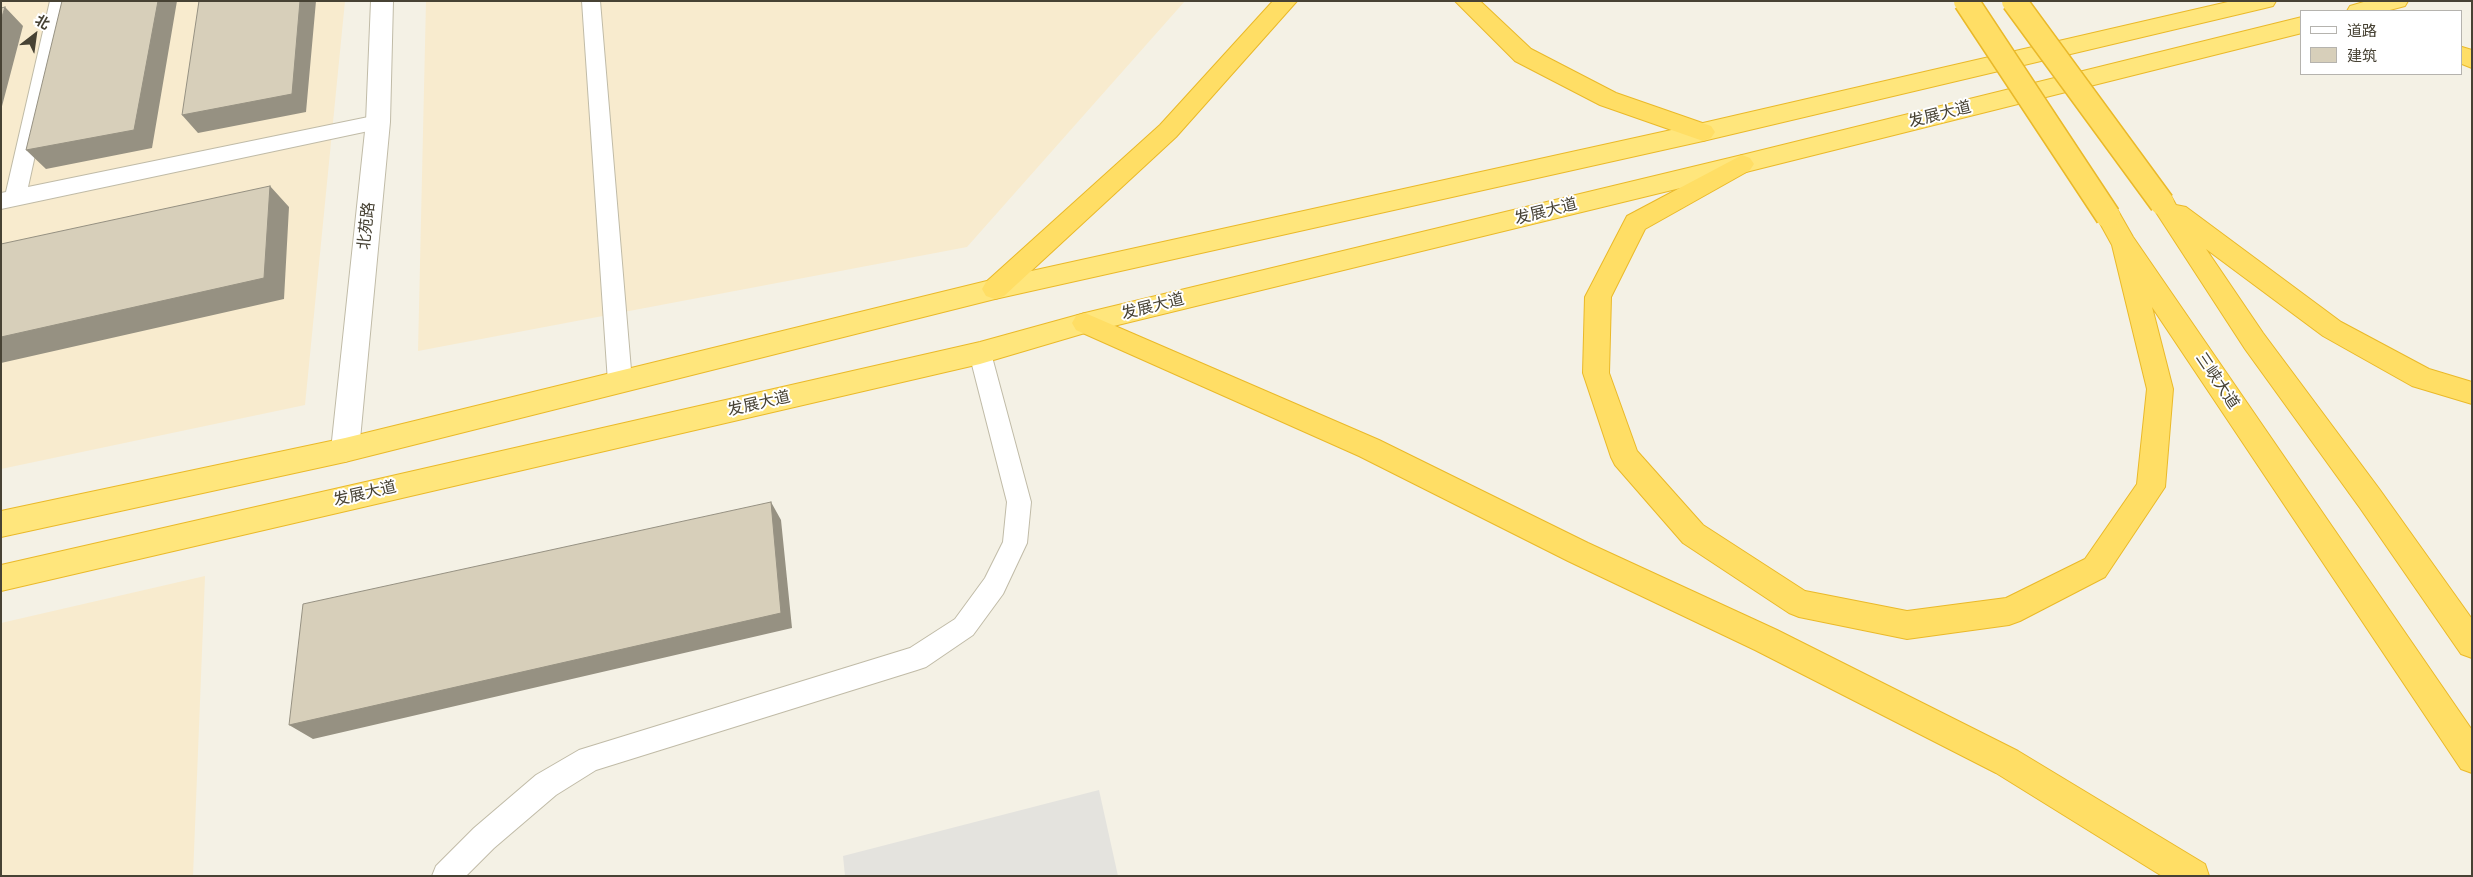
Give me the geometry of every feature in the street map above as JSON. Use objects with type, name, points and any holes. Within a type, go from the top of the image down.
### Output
[{"type":"highway","points":[[995,289],[1168,131],[1286,1]]},
{"type":"highway","points":[[1466,1],[1522,55],[1608,99],[1703,132]]},
{"type":"highway","name":"三峡大道","points":[[1966,1],[2108,216],[2124,244],[2472,758]]},
{"type":"highway","points":[[2014,1],[2162,203],[2254,341],[2370,499],[2472,644]]},
{"type":"highway","points":[[1,524],[345,450],[995,289],[1703,132],[2265,1]]},
{"type":"highway","points":[[2362,10],[2397,1]]},
{"type":"highway","name":"发展大道","points":[[1,578],[980,353],[1085,323],[1742,164],[2300,25]]},
{"type":"highway","points":[[1742,164],[1636,223],[1598,297],[1596,373],[1625,457],[1668,506],[1693,534],[1800,603],[1907,625],[2009,611],[2095,568],[2151,487],[2153,468],[2160,389],[2124,244]]},
{"type":"highway","points":[[2162,203],[2332,329],[2421,378],[2472,393]]},
{"type":"highway","points":[[1085,323],[1370,448],[1578,552],[1766,640],[2007,762],[2193,876]]},
{"type":"street","name":"北苑路","points":[[345,450],[378,122],[382,1]]},
{"type":"lane","points":[[60,1],[8,200],[378,122]]},
{"type":"lane","points":[[591,1],[620,382]]},
{"type":"lane","points":[[446,876],[484,838],[546,785],[589,759],[917,658],[964,626],[994,586],[1015,543],[1018,502],[980,353]]},
{"type":"shaded area","points":[[1,1],[345,1],[305,405],[1,469]]},
{"type":"shaded area","points":[[426,1],[1185,1],[967,247],[418,351]]},
{"type":"shaded area","points":[[205,576],[193,876],[1,876],[1,623]]},
{"type":"shaded area","points":[[1099,790],[1118,876],[845,876],[843,856]]},
{"type":"building","points":[[62,1],[158,1],[134,130],[26,150]]},
{"type":"building","points":[[199,1],[300,1],[292,94],[182,115]]},
{"type":"building","points":[[5,7],[1,20],[1,8]]},
{"type":"building","points":[[270,186],[264,278],[1,337],[1,244]]},
{"type":"building","points":[[771,502],[781,613],[289,725],[303,604]]}]
